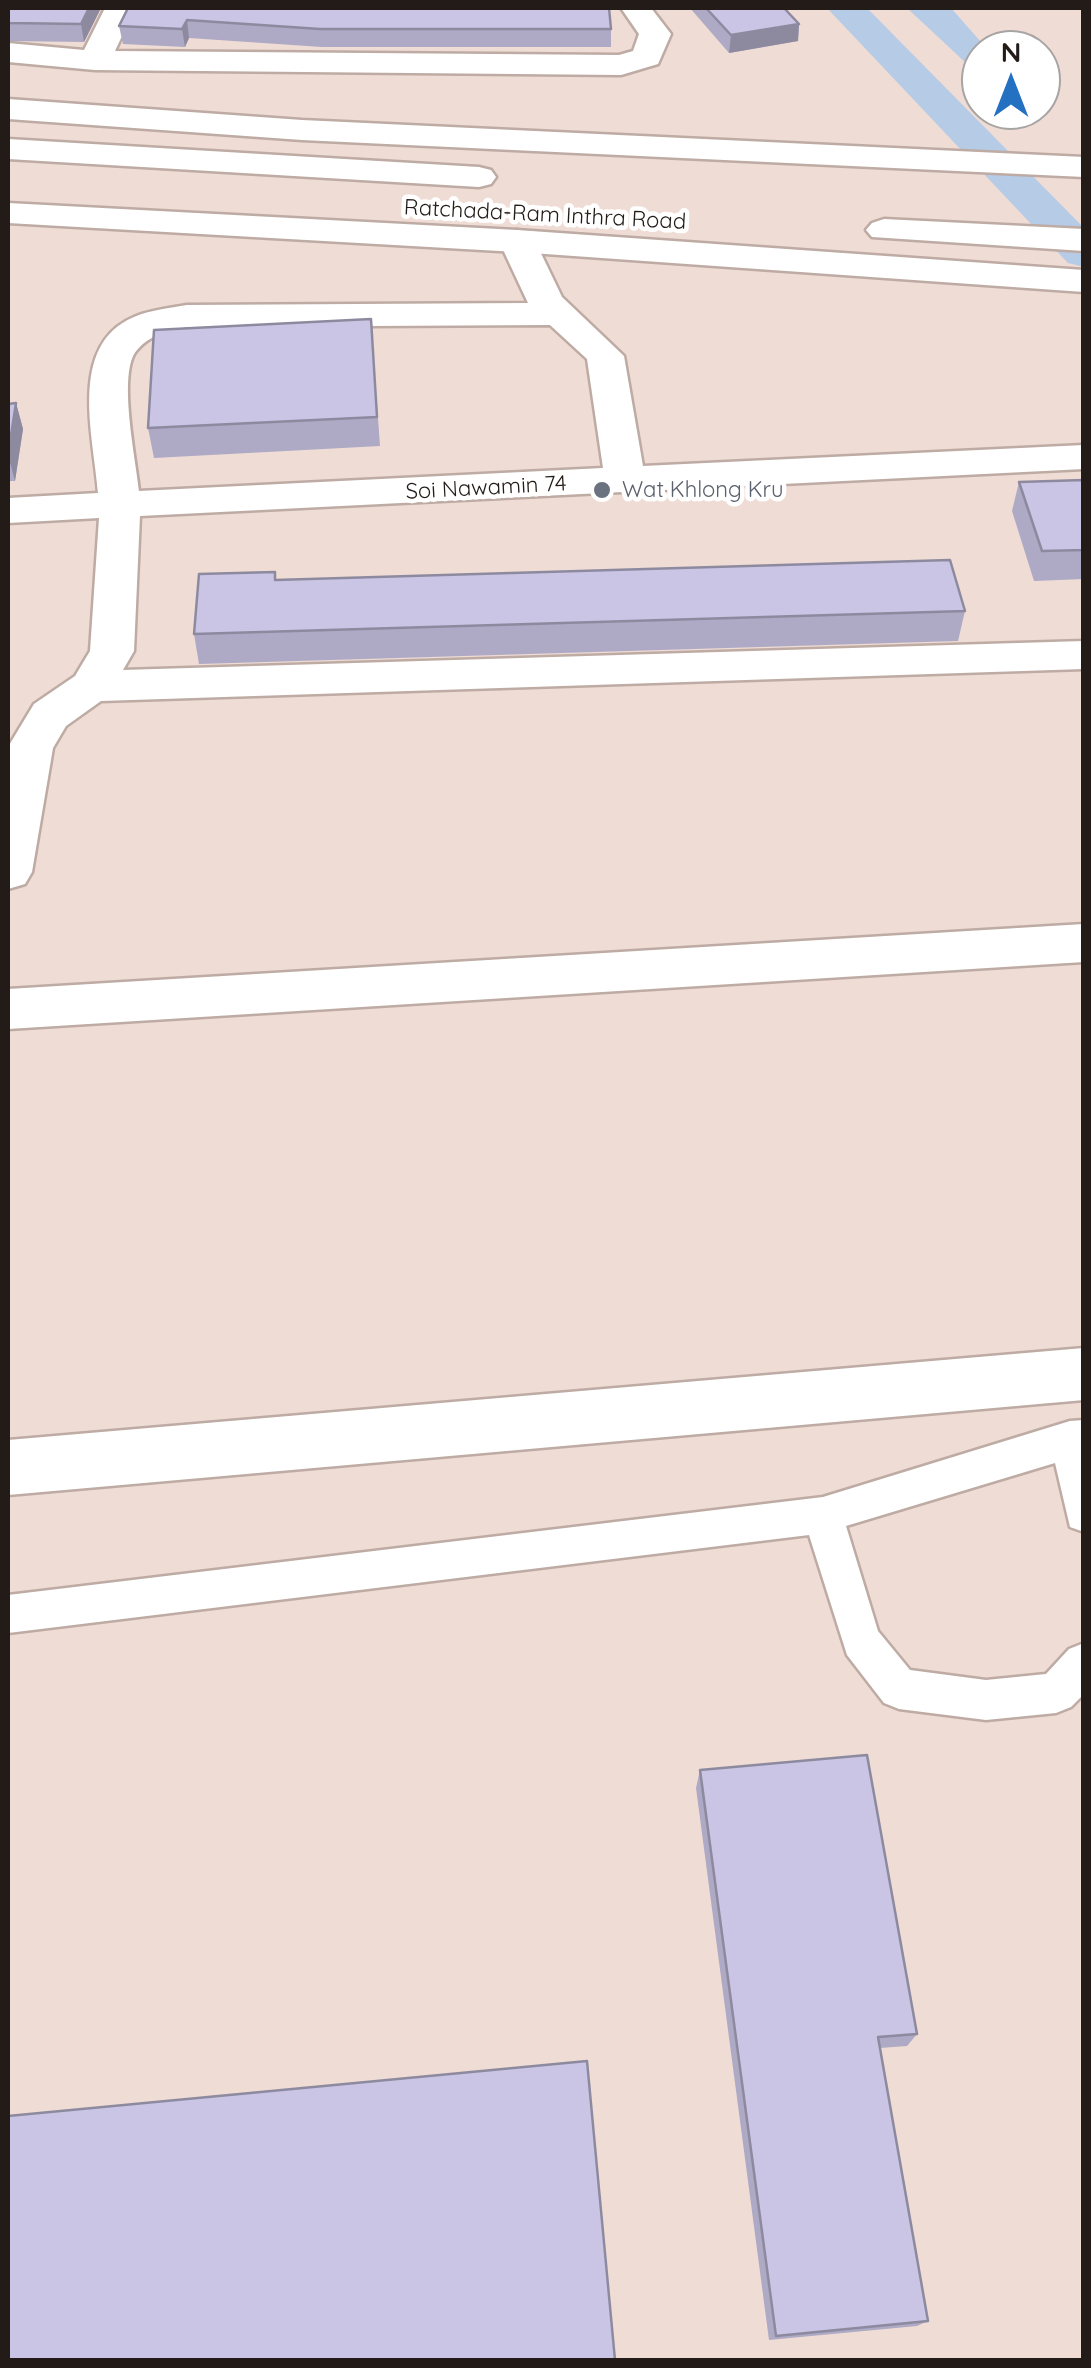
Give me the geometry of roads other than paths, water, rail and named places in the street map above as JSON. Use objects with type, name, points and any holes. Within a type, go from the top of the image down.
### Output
[{"type":"street","points":[[95,60],[120,8]]},
{"type":"street","points":[[8,53],[95,60],[620,66],[646,57],[654,34],[636,8]]},
{"type":"street","points":[[8,110],[302,130],[1084,167]]},
{"type":"street","name":"Ratchada-Ram Inthra Road","points":[[8,149],[511,178]]},
{"type":"street","name":"Ratchada-Ram Inthra Road","points":[[8,183],[776,225]]},
{"type":"street","points":[[8,213],[517,241],[1084,282]]},
{"type":"street","points":[[853,229],[1084,240]]},
{"type":"street","points":[[517,241],[546,302],[604,356],[625,480]]},
{"type":"street","points":[[8,872],[30,748],[50,716],[91,686],[112,650],[120,506],[108,377],[116,347],[145,325],[187,316],[559,314]]},
{"type":"street","name":"Soi Nawamin 74","points":[[8,510],[1084,457]]},
{"type":"street","points":[[91,686],[1084,656]]},
{"type":"street","points":[[8,1008],[1084,944]]},
{"type":"street","points":[[8,1468],[1084,1374]]},
{"type":"lane","points":[[8,1614],[823,1515],[1077,1438],[1084,1514]]},
{"type":"lane","points":[[823,1515],[861,1641],[899,1688],[986,1700],[1056,1694],[1084,1663]]},
{"type":"water","points":[[907,8],[951,8],[970,30],[961,30],[961,58]]},
{"type":"waterway","points":[[846,8],[1084,254]]},
{"type":"place","name":"Wat Khlong Kru","points":[[602,490]]}]
